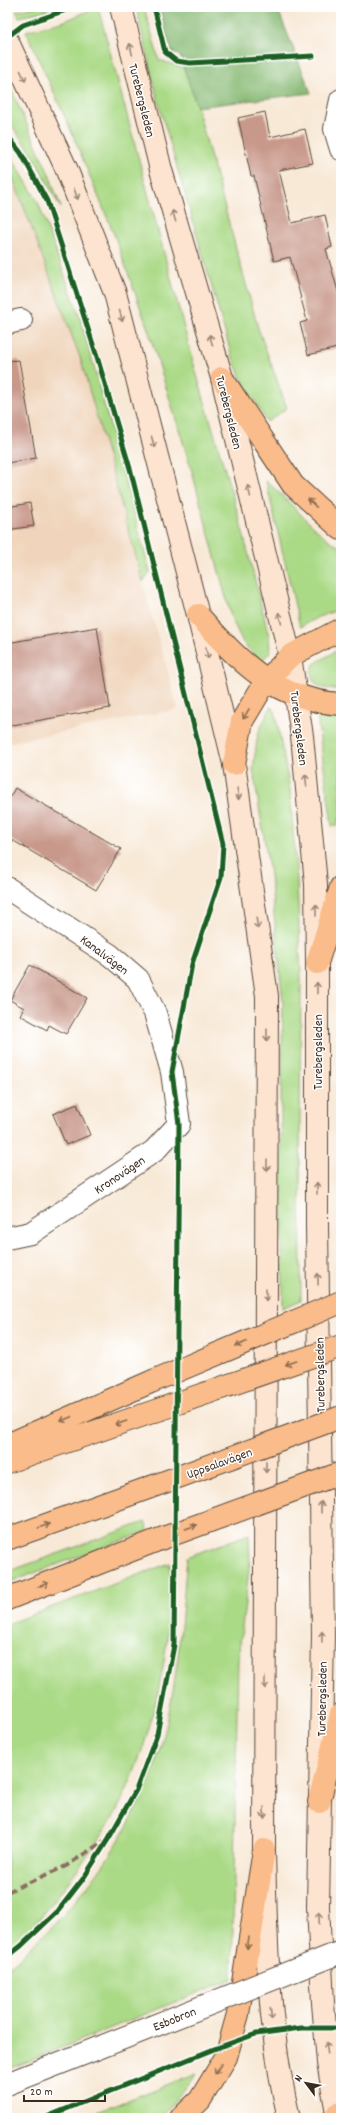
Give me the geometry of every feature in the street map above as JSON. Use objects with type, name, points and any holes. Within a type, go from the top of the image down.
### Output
[{"type":"highway","points":[[222,378],[293,485],[341,529]]},
{"type":"highway","points":[[198,615],[231,652],[266,681],[296,696],[319,703],[341,704]]},
{"type":"highway","points":[[234,764],[242,720],[266,681],[290,656],[341,629]]},
{"type":"highway","points":[[317,963],[341,887]]},
{"type":"highway","points":[[7,1445],[341,1302]]},
{"type":"highway","points":[[7,1462],[341,1346]]},
{"type":"highway","name":"Uppsalavägen","points":[[7,1539],[341,1417]]},
{"type":"highway","points":[[7,1599],[155,1541],[341,1473]]},
{"type":"highway","points":[[319,1802],[341,1714]]},
{"type":"highway","points":[[181,2118],[200,2100],[226,2057],[238,2014],[264,1850]]},
{"type":"main road","name":"Turebergsleden","points":[[121,7],[161,170],[222,378],[290,656],[302,736],[316,884],[317,1227],[323,1635],[318,1907],[328,2063],[337,2117]]},
{"type":"main road","points":[[7,40],[66,168],[115,293],[198,615],[234,764],[267,996],[264,1850],[266,1930],[271,2013],[282,2087],[289,2118]]},
{"type":"street","points":[[341,100],[336,129],[341,149]]},
{"type":"street","name":"Kanalvägen","points":[[7,888],[110,955],[138,979],[155,1013],[172,1072]]},
{"type":"street","name":"Kronovägen","points":[[7,1238],[31,1233],[154,1151],[179,1124],[172,1072]]},
{"type":"street","name":"Esbobron","points":[[7,2084],[341,1952]]},
{"type":"shaded area","points":[[7,162],[81,360],[178,709],[7,743]]},
{"type":"green space","points":[[35,7],[60,7],[19,17],[16,11]]},
{"type":"green space","points":[[98,7],[194,365],[240,521],[269,636],[270,652],[261,662],[244,644],[232,620],[191,468],[148,329],[114,234],[69,126],[26,31],[62,22]]},
{"type":"green space","points":[[136,7],[144,7],[159,60],[184,68],[197,107],[258,328],[287,408],[267,422],[240,376],[231,353],[159,105]]},
{"type":"green space","points":[[159,7],[277,7],[311,93],[197,107],[180,56],[171,51]]},
{"type":"green space","points":[[7,80],[49,174],[61,208],[30,151],[7,119]]},
{"type":"green space","points":[[7,149],[38,202],[81,320],[150,572],[143,582],[81,360],[7,162]]},
{"type":"green space","points":[[266,481],[311,525],[341,548],[341,609],[318,617],[300,627]]},
{"type":"green space","points":[[341,648],[341,689],[318,686],[315,683],[311,673],[314,664]]},
{"type":"green space","points":[[271,707],[275,711],[290,790],[297,880],[301,980],[301,1300],[283,1308],[281,1105],[283,1003],[270,875],[253,769],[258,733]]},
{"type":"green space","points":[[317,716],[341,718],[341,816],[336,826],[332,826]]},
{"type":"green space","points":[[145,1522],[148,1531],[7,1583],[7,1572]]},
{"type":"green space","points":[[341,1528],[341,1634],[338,1529]]},
{"type":"green space","points":[[249,1534],[250,1562],[238,1660],[232,1979],[7,2070],[7,1968],[35,1944],[61,1917],[108,1858],[144,1793],[157,1758],[171,1702],[180,1640],[187,1557]]},
{"type":"green space","points":[[170,1563],[171,1593],[165,1657],[150,1723],[129,1785],[111,1821],[53,1903],[31,1929],[7,1953],[7,1624]]},
{"type":"green space","points":[[197,2073],[169,2109],[159,2118],[82,2118]]},
{"type":"building","points":[[265,112],[270,137],[305,129],[313,163],[279,170],[292,223],[325,215],[332,247],[326,249],[341,302],[341,347],[308,355],[300,323],[307,321],[290,257],[274,261],[254,176],[251,176],[238,118]]},
{"type":"building","points":[[19,360],[36,458],[7,463],[7,361]]},
{"type":"building","points":[[30,503],[34,526],[7,530],[7,507]]},
{"type":"building","points":[[97,627],[110,708],[7,726],[7,643]]},
{"type":"building","points":[[15,788],[121,849],[96,890],[7,837],[7,802]]},
{"type":"building","points":[[30,965],[87,998],[66,1034],[49,1025],[47,1030],[20,1015],[24,1008],[10,1000]]},
{"type":"building","points":[[77,1104],[90,1135],[66,1145],[53,1114]]},
{"type":"marked path","points":[[7,1892],[66,1866],[104,1841]]},
{"type":"cycle path","points":[[7,37],[23,25],[75,7]]},
{"type":"cycle path","points":[[154,7],[165,52],[176,61],[190,63],[313,56]]},
{"type":"cycle path","points":[[7,135],[21,153],[47,201],[98,360],[131,472],[223,844],[221,877],[192,964],[172,1072],[179,1124],[174,1645],[157,1734],[136,1790],[109,1838],[83,1879],[58,1911],[21,1946],[7,1957]]},
{"type":"cycle path","points":[[44,2118],[214,2049],[256,2034],[301,2028],[341,2028]]}]
